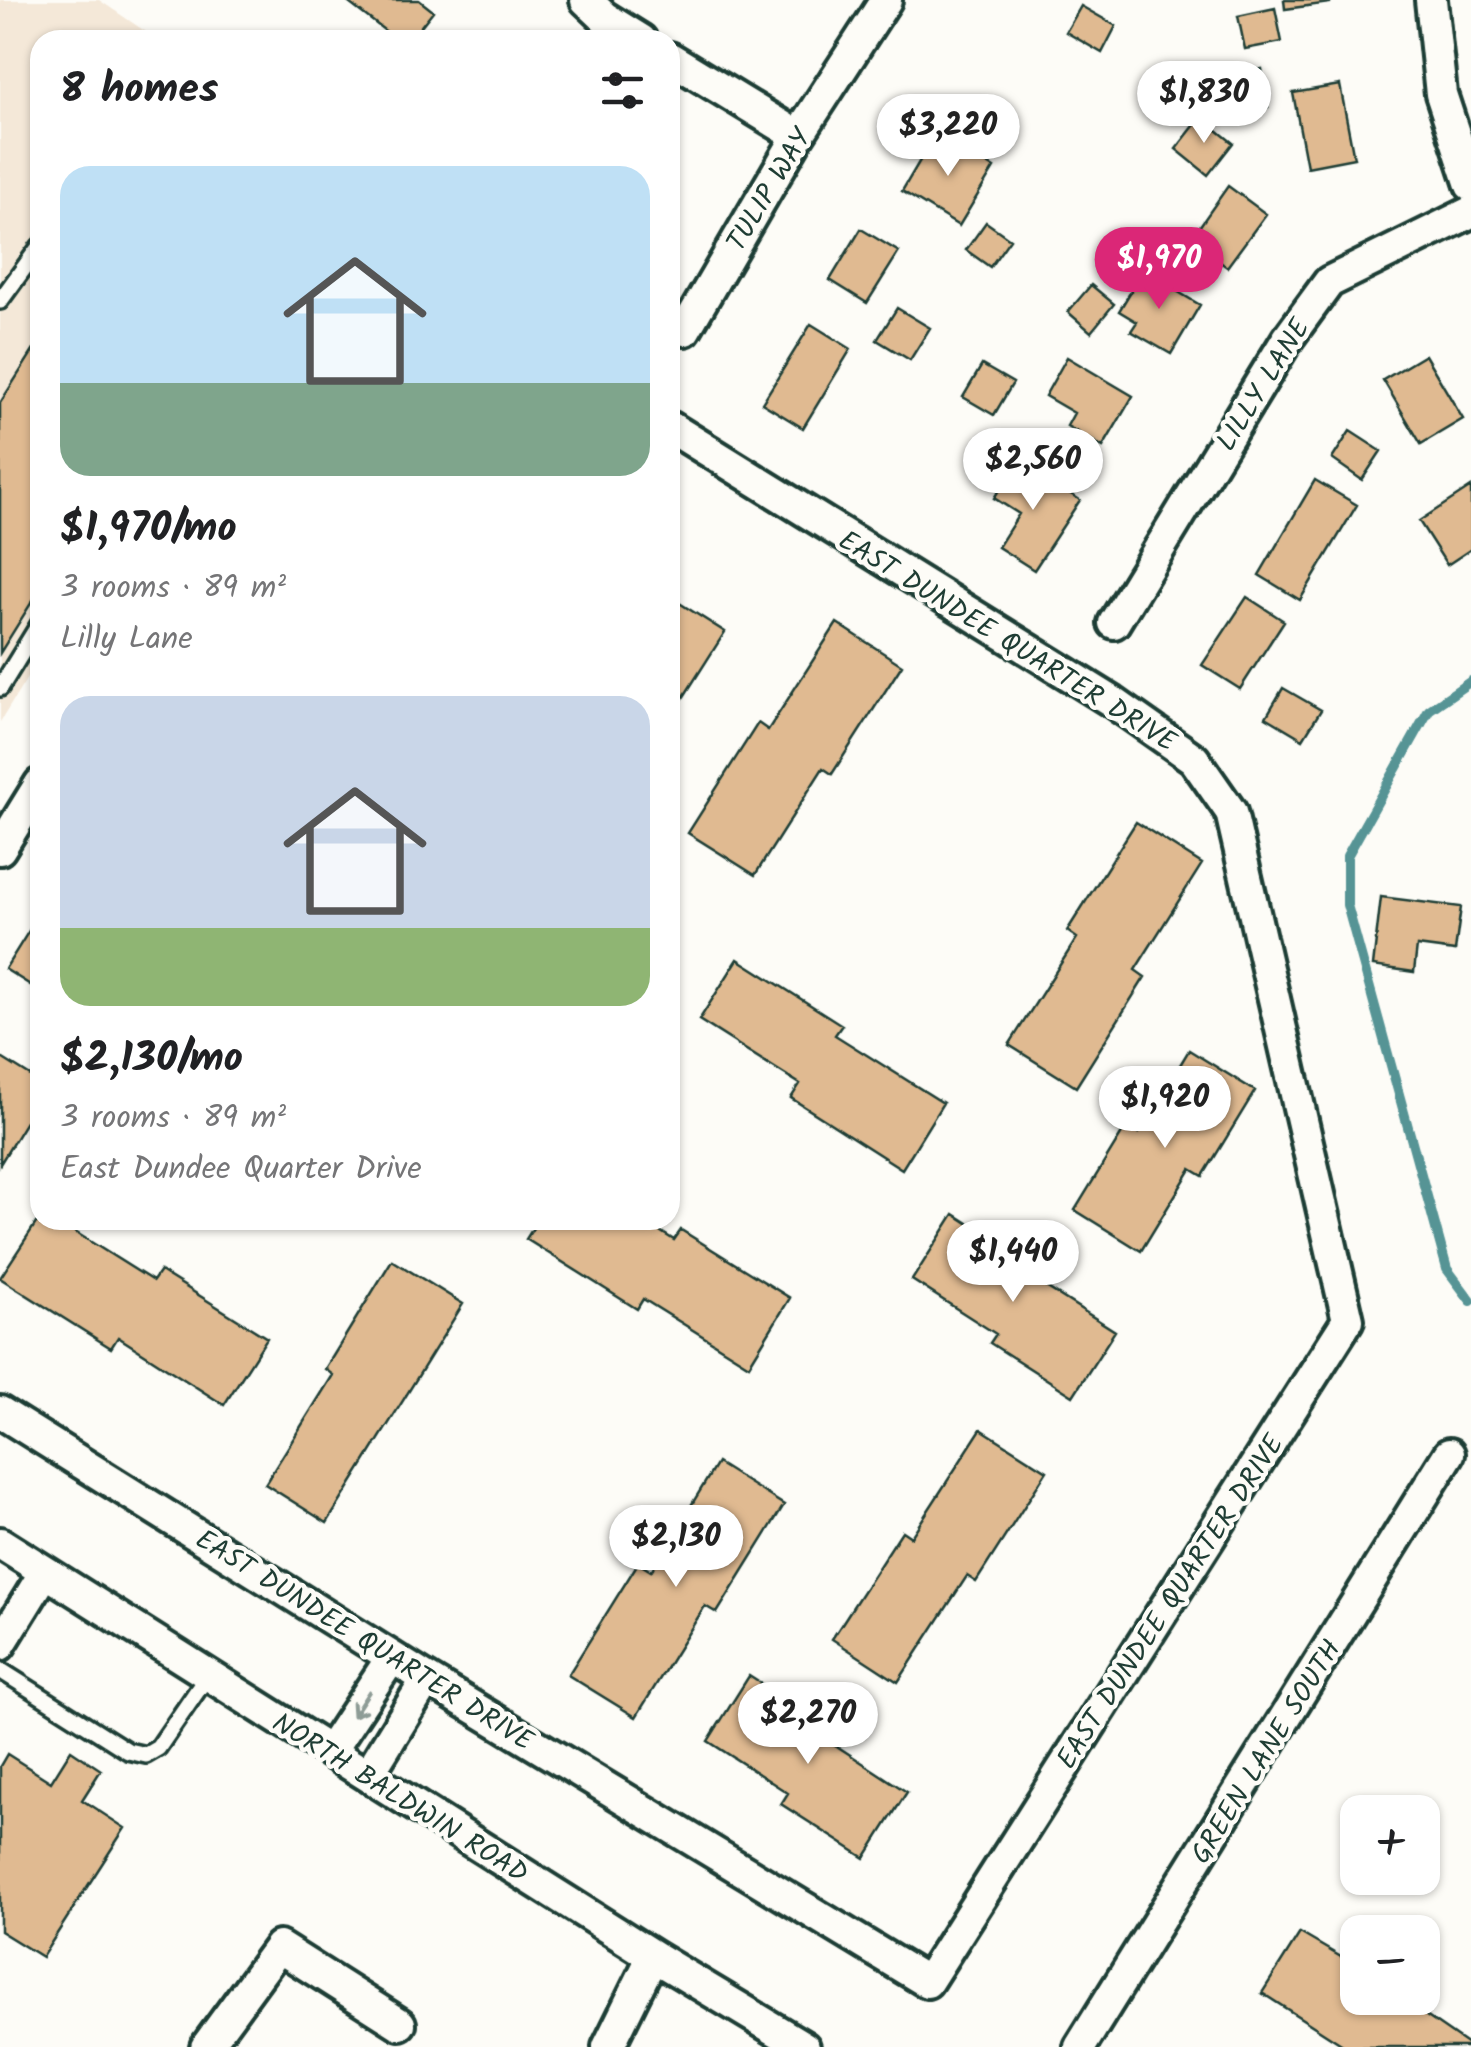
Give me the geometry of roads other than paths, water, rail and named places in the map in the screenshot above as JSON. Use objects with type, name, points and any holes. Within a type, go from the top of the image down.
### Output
[{"type":"street","points":[[586,0],[625,30]]},
{"type":"street","name":"TULIP WAY","points":[[685,330],[798,136],[886,0]]},
{"type":"street","points":[[1431,0],[1441,94],[1471,185]]},
{"type":"street","points":[[680,64],[798,136]]},
{"type":"street","name":"LILLY LANE","points":[[1114,623],[1288,338],[1329,282],[1471,212]]},
{"type":"street","name":"EAST DUNDEE QUARTER DRIVE","points":[[0,1412],[427,1680],[927,1982],[1348,1320],[1231,812],[1194,759],[1112,702],[680,433]]},
{"type":"street","points":[[0,849],[30,800]]},
{"type":"street","name":"GREEN LANE SOUTH","points":[[1080,2047],[1449,1454]]},
{"type":"street","name":"NORTH BALDWIN ROAD","points":[[0,1543],[804,2047]]},
{"type":"street","points":[[0,1645],[44,1572]]},
{"type":"street","points":[[330,1751],[392,1657]]},
{"type":"street","points":[[368,1775],[427,1680]]},
{"type":"street","points":[[206,2047],[279,1946],[400,2024]]},
{"type":"street","points":[[608,2047],[654,1956]]},
{"type":"lane","points":[[0,301],[30,260]]},
{"type":"lane","points":[[0,688],[30,639]]},
{"type":"lane","points":[[0,1670],[128,1752],[146,1756],[158,1748],[208,1676]]},
{"type":"waterway","points":[[1471,681],[1429,710],[1347,856],[1347,905],[1447,1269],[1471,1301]]}]
